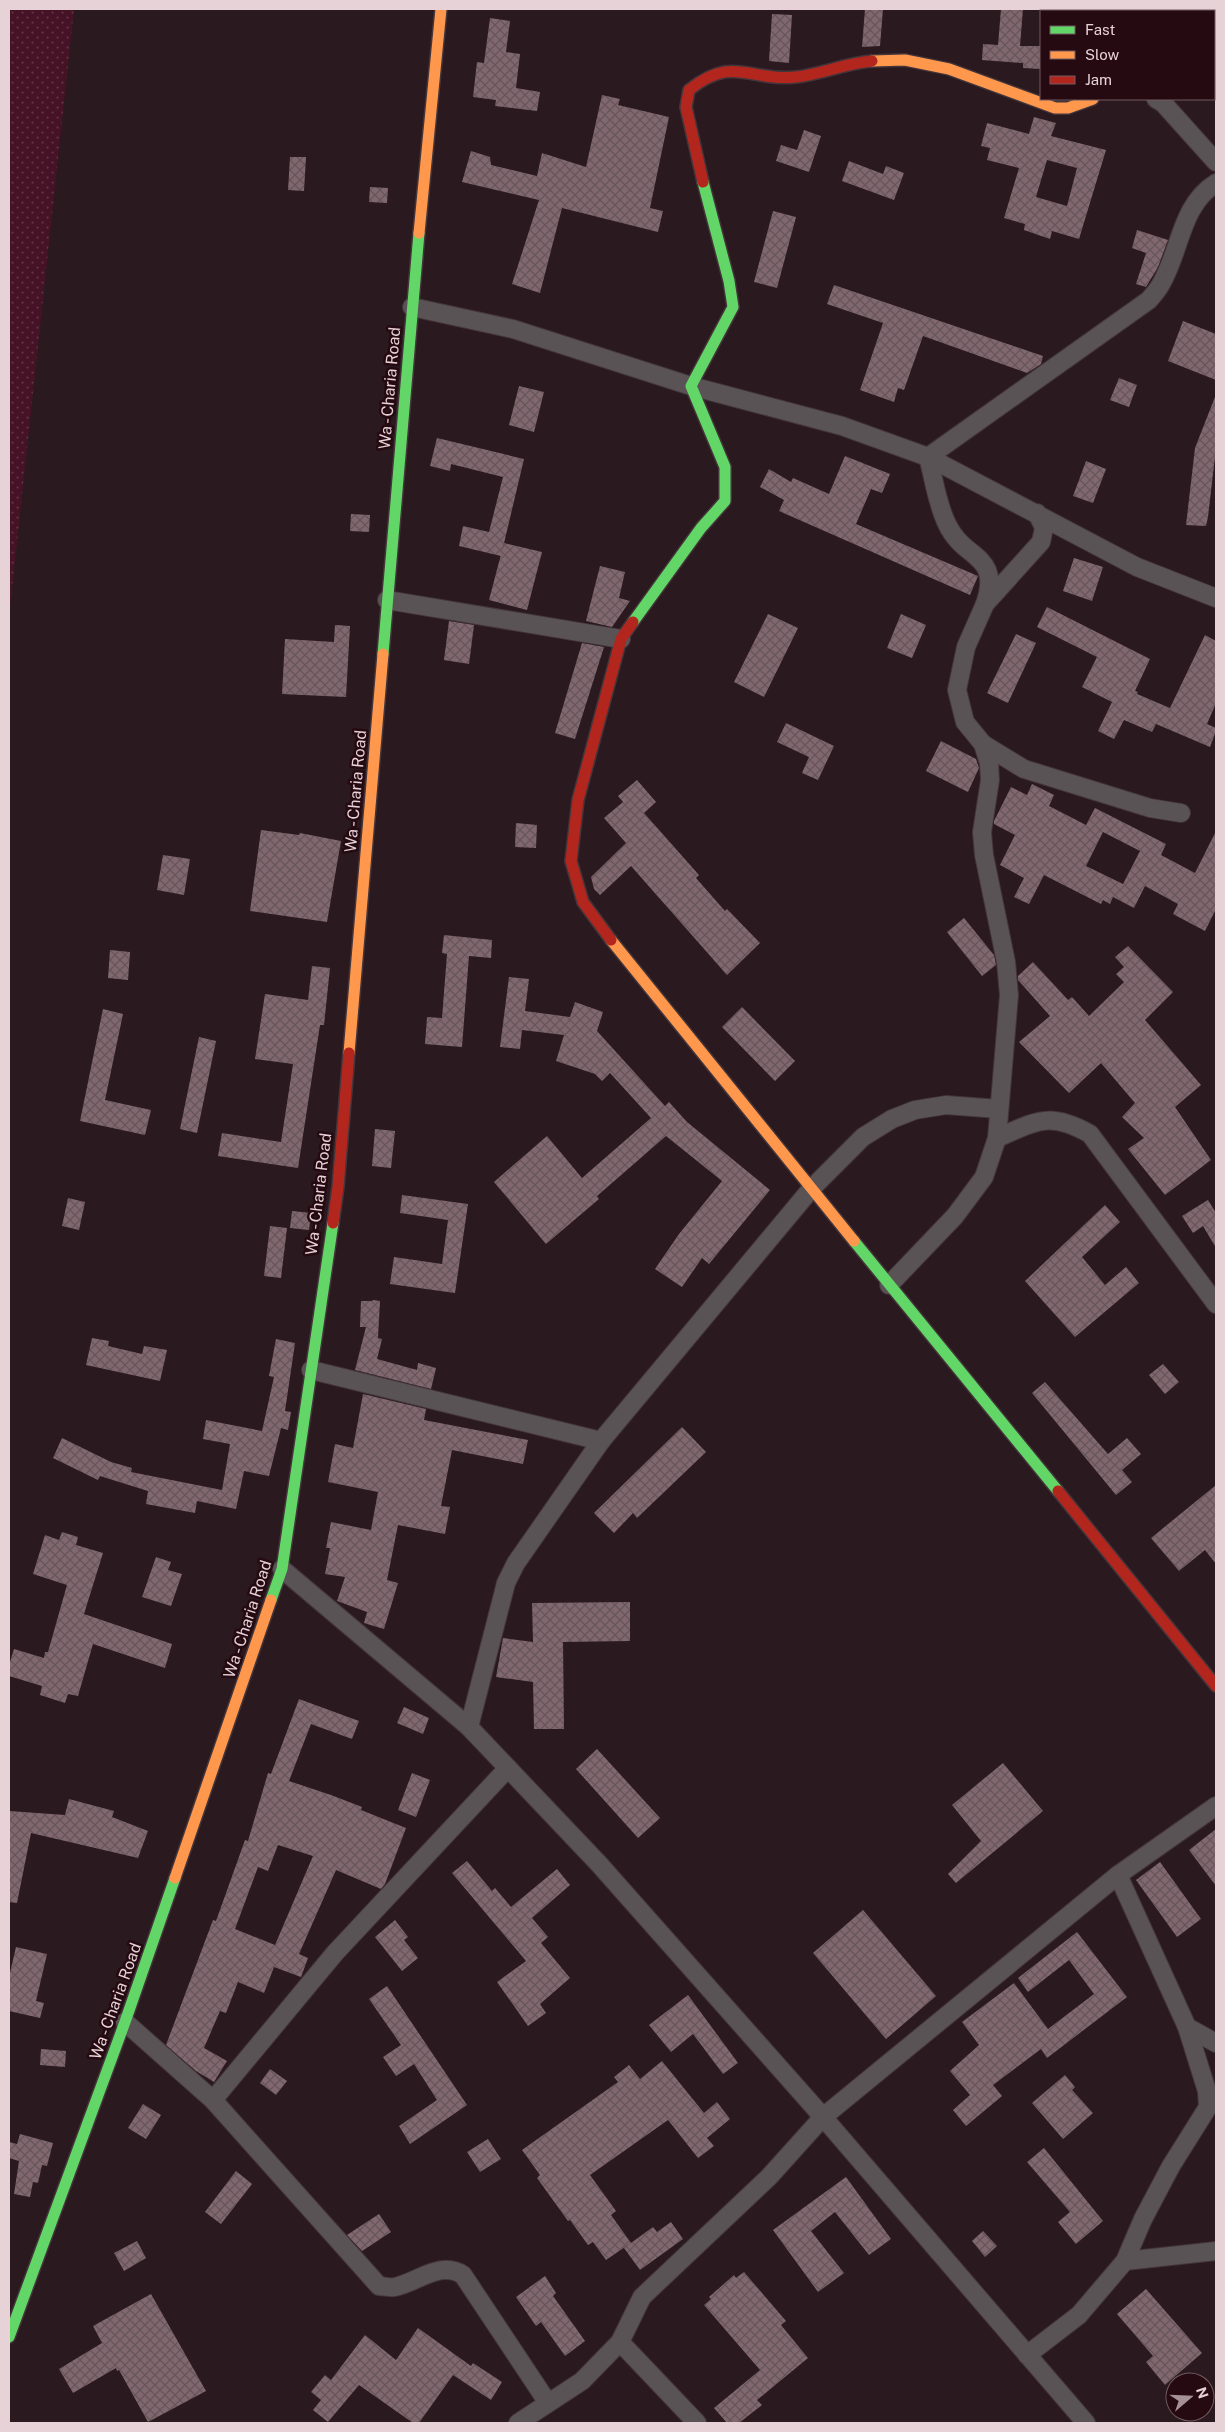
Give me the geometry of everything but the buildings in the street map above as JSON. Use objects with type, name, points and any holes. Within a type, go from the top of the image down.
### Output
[{"type":"street","name":"Wa - Charia Road","points":[[9,2337],[125,2022],[282,1569],[338,1187],[412,307],[441,9]]},
{"type":"street","points":[[691,386],[733,307],[729,281],[690,132],[686,107],[689,90],[704,78],[728,70],[785,78],[819,74],[869,61],[905,60],[949,69],[1055,108],[1068,108],[1090,100]]},
{"type":"street","points":[[1158,100],[1163,103],[1216,162]]},
{"type":"street","points":[[928,457],[1149,300],[1161,284],[1185,220],[1196,202],[1216,183]]},
{"type":"street","points":[[412,307],[513,329],[691,386],[842,426],[928,457],[1137,567],[1216,598]]},
{"type":"street","points":[[691,386],[726,467],[725,501],[702,528],[621,639],[578,800],[571,861],[584,902],[630,965],[1216,1686]]},
{"type":"street","points":[[928,457],[947,524],[960,544],[979,558],[987,568],[991,580],[985,604],[966,647],[957,690],[965,722],[983,744],[1024,769],[1150,808],[1181,812]]},
{"type":"street","points":[[985,604],[1041,542],[1044,528],[1037,513]]},
{"type":"street","points":[[387,600],[621,639]]},
{"type":"street","points":[[889,1286],[955,1216],[984,1177],[997,1138],[1009,995],[1006,962],[984,855],[982,832],[990,780],[989,763],[983,744]]},
{"type":"street","points":[[469,1727],[506,1583],[516,1563],[601,1441],[812,1189],[863,1137],[892,1119],[915,1110],[946,1105],[999,1109]]},
{"type":"street","points":[[997,1138],[1037,1121],[1050,1119],[1070,1123],[1090,1134],[1216,1304]]},
{"type":"street","points":[[311,1370],[601,1441]]},
{"type":"street","points":[[282,1569],[469,1727],[599,1864],[823,2117],[1086,2423]]},
{"type":"street","points":[[213,2100],[335,1953],[508,1768]]},
{"type":"street","points":[[518,2423],[582,2381],[620,2342],[642,2298],[769,2177],[823,2117],[1118,1875],[1216,1806]]},
{"type":"street","points":[[1027,2355],[1079,2315],[1125,2261],[1143,2219],[1171,2166],[1208,2107],[1207,2091],[1187,2027],[1118,1875]]},
{"type":"street","points":[[125,2022],[213,2100],[379,2286],[394,2287],[442,2270],[454,2269],[463,2275],[548,2403]]},
{"type":"street","points":[[1187,2027],[1216,2043]]},
{"type":"street","points":[[1125,2261],[1216,2251]]},
{"type":"street","points":[[620,2342],[696,2423]]},
{"type":"shaded area","points":[[9,9],[74,9],[9,617]]},
{"type":"traffic: fast","points":[[633,622],[701,528],[725,501],[725,467],[691,386],[733,307],[729,281],[703,182]]},
{"type":"traffic: fast","points":[[383,654],[419,233]]},
{"type":"traffic: fast","points":[[271,1600],[282,1569],[333,1223]]},
{"type":"traffic: fast","points":[[854,1241],[1058,1491]]},
{"type":"traffic: fast","points":[[9,2337],[125,2022],[175,1878]]},
{"type":"traffic: slow","points":[[419,233],[441,9]]},
{"type":"traffic: slow","points":[[872,61],[905,60],[949,69],[1055,108],[1068,108],[1090,100]]},
{"type":"traffic: slow","points":[[349,1053],[383,654]]},
{"type":"traffic: slow","points":[[611,940],[854,1241]]},
{"type":"traffic: slow","points":[[175,1878],[271,1600]]},
{"type":"traffic: jam","points":[[703,182],[686,107],[689,90],[705,79],[718,73],[730,71],[780,78],[796,77],[872,61]]},
{"type":"traffic: jam","points":[[611,940],[583,902],[571,861],[578,800],[621,639],[633,622]]},
{"type":"traffic: jam","points":[[333,1223],[338,1187],[349,1053]]},
{"type":"traffic: jam","points":[[1058,1491],[1216,1686]]}]
